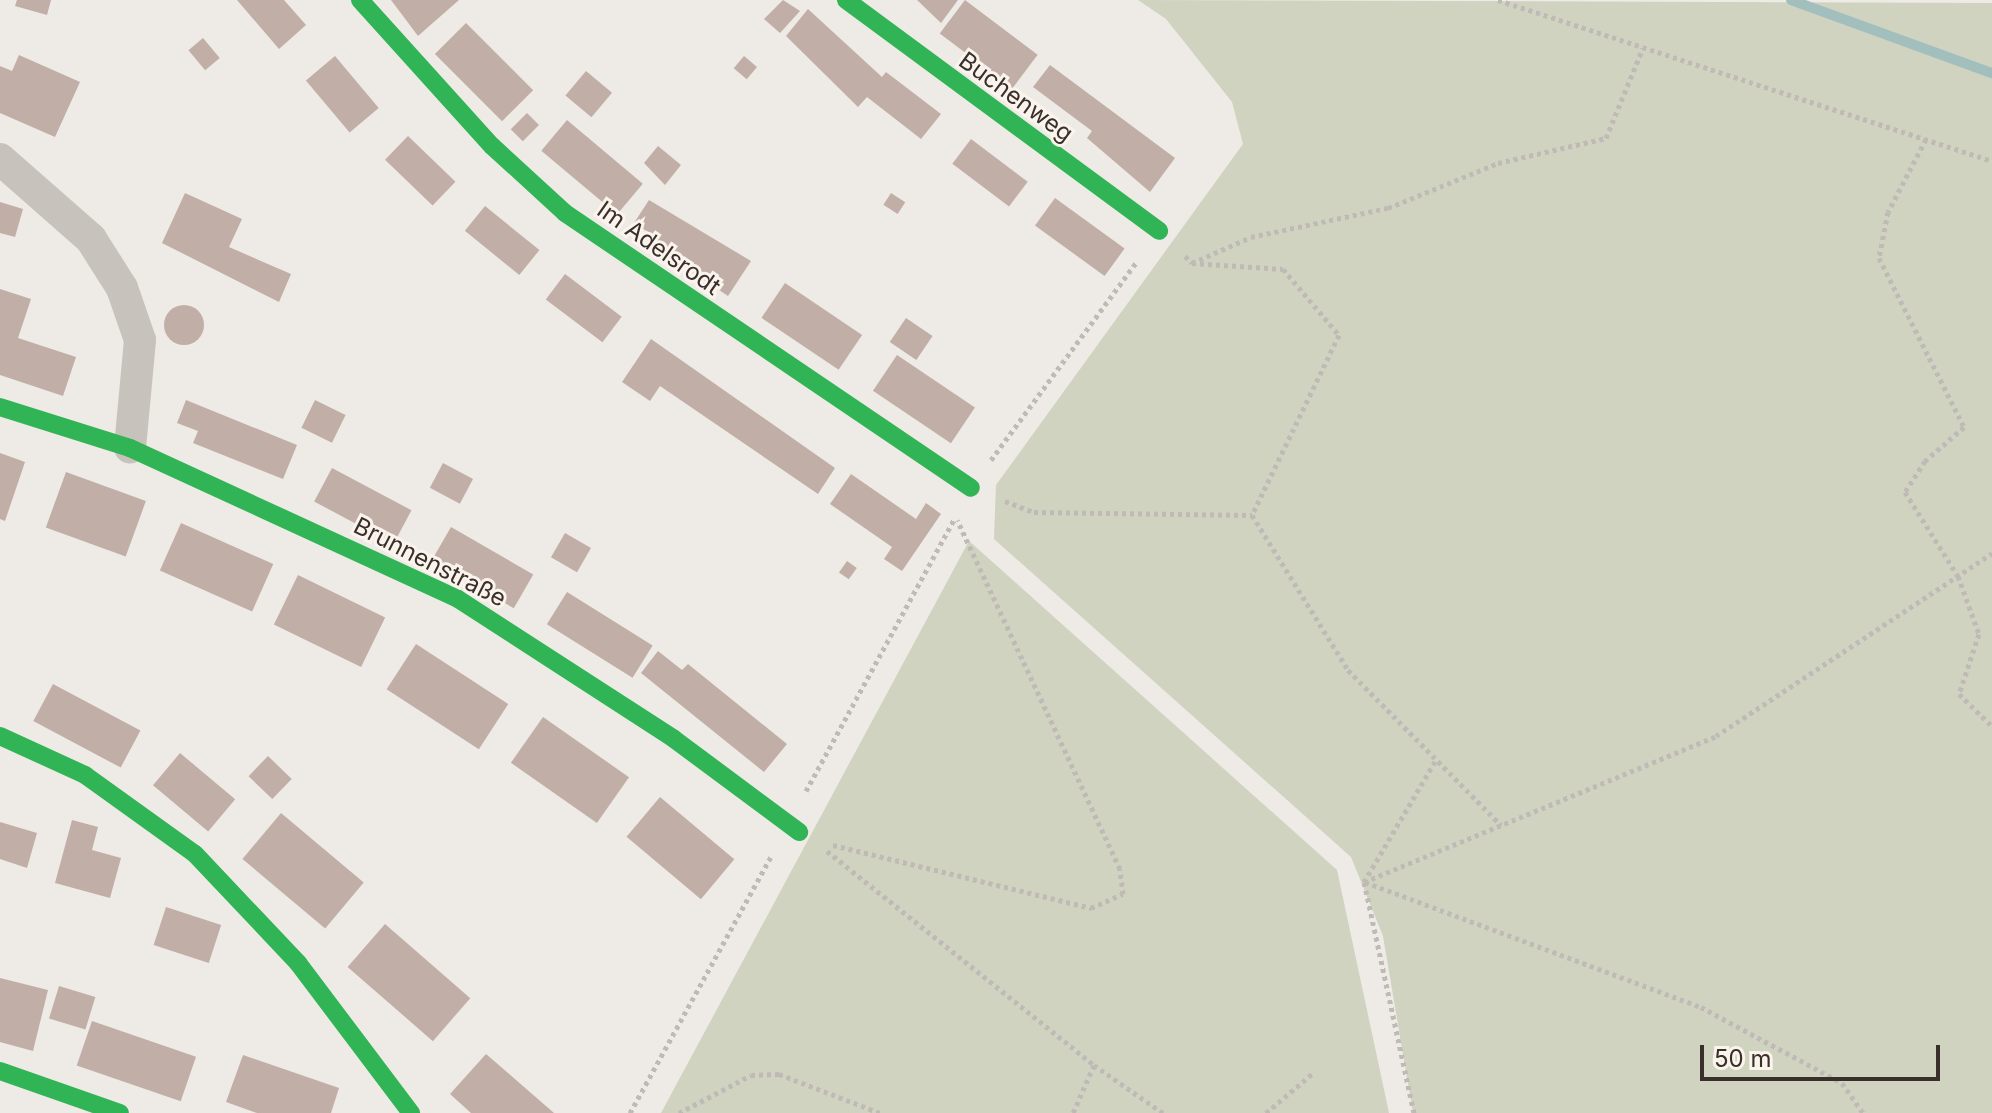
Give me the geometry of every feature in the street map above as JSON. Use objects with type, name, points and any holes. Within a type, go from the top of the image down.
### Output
[{"type":"street","name":"Im Adelsrodt","points":[[360,0],[492,146],[565,213],[971,488]]},
{"type":"street","name":"Buchenweg","points":[[846,0],[1159,231]]},
{"type":"street","points":[[0,159],[91,239],[122,288],[140,340],[130,448]]},
{"type":"street","name":"Brunnenstraße","points":[[0,407],[130,448],[458,599],[661,730],[800,832]]},
{"type":"street","points":[[0,736],[85,775],[195,854],[298,963],[411,1113]]},
{"type":"street","points":[[0,1071],[120,1113]]},
{"type":"path","points":[[1498,0],[1992,161]]},
{"type":"path","points":[[1252,515],[1339,335],[1283,269],[1192,263],[1251,237],[1388,208],[1498,163],[1606,138],[1643,48]]},
{"type":"path","points":[[1926,139],[1888,212],[1879,258],[1964,427],[1925,461],[1905,492],[1958,576],[1979,634],[1959,694],[1992,726]]},
{"type":"path","points":[[630,1113],[800,832],[971,488],[1159,231]]},
{"type":"path","points":[[971,488],[1034,512],[1252,515]]},
{"type":"path","points":[[1252,515],[1348,670],[1501,825]]},
{"type":"path","points":[[800,832],[1091,908],[1123,894],[1120,869],[965,548],[956,516]]},
{"type":"path","points":[[1364,882],[1716,736],[1992,553]]},
{"type":"path","points":[[1414,1113],[1364,882],[1436,760]]},
{"type":"path","points":[[800,832],[1094,1065],[1163,1113]]},
{"type":"path","points":[[1364,882],[1701,1007],[1842,1083],[1863,1113]]},
{"type":"path","points":[[1073,1113],[1094,1065]]},
{"type":"path","points":[[1266,1113],[1313,1073]]},
{"type":"path","points":[[679,1113],[751,1075],[779,1074],[880,1113]]},
{"type":"green space","points":[[1138,0],[1992,3],[1992,1113],[1413,1113],[1383,936],[1351,857],[994,539],[996,485],[1243,144],[1232,102],[1166,19]]},
{"type":"green space","points":[[969,541],[1337,870],[1389,1113],[661,1113]]},
{"type":"building","points":[[17,0],[51,0],[47,15],[15,6]]},
{"type":"building","points":[[237,0],[284,0],[306,25],[279,49]]},
{"type":"building","points":[[391,0],[459,0],[418,36]]},
{"type":"building","points":[[783,0],[800,11],[780,33],[764,19]]},
{"type":"building","points":[[917,0],[958,0],[941,23]]},
{"type":"building","points":[[965,0],[1038,55],[1012,88],[940,34]]},
{"type":"building","points":[[808,9],[882,77],[886,72],[941,114],[921,139],[867,97],[858,107],[786,36]]},
{"type":"building","points":[[466,23],[533,90],[502,121],[435,54]]},
{"type":"building","points":[[203,38],[220,58],[205,70],[188,50]]},
{"type":"building","points":[[19,55],[80,82],[55,137],[0,113],[0,66],[12,71]]},
{"type":"building","points":[[335,56],[379,108],[350,133],[306,80]]},
{"type":"building","points":[[744,56],[757,67],[747,79],[734,68]]},
{"type":"building","points":[[1050,65],[1175,158],[1150,192],[1087,138],[1092,131],[1033,87]]},
{"type":"building","points":[[586,71],[612,93],[591,117],[565,96]]},
{"type":"building","points":[[527,113],[539,125],[523,141],[511,129]]},
{"type":"building","points":[[567,120],[643,184],[617,214],[541,151]]},
{"type":"building","points":[[408,136],[455,182],[433,206],[385,160]]},
{"type":"building","points":[[971,139],[1028,182],[1009,206],[952,164]]},
{"type":"building","points":[[658,146],[681,165],[665,185],[644,163]]},
{"type":"building","points":[[185,193],[242,219],[229,247],[291,274],[279,302],[162,243]]},
{"type":"building","points":[[891,193],[905,202],[898,214],[883,205]]},
{"type":"building","points":[[1055,198],[1125,249],[1105,276],[1035,226]]},
{"type":"building","points":[[649,200],[751,261],[728,296],[651,244],[656,237],[634,223]]},
{"type":"building","points":[[0,202],[23,209],[15,237],[0,233]]},
{"type":"building","points":[[485,206],[539,250],[519,275],[465,231]]},
{"type":"building","points":[[565,274],[622,317],[602,342],[546,300]]},
{"type":"building","points":[[785,283],[862,335],[839,370],[762,318]]},
{"type":"building","points":[[0,289],[31,299],[18,338],[76,357],[63,396],[0,375]]},
{"type":"building","points":[[184,305],[198,311],[204,325],[198,339],[184,345],[170,339],[164,325],[170,311]]},
{"type":"building","points":[[906,318],[933,336],[916,360],[890,342]]},
{"type":"building","points":[[651,339],[835,468],[818,494],[660,386],[650,401],[622,382]]},
{"type":"building","points":[[897,355],[975,408],[951,443],[873,391]]},
{"type":"building","points":[[186,400],[297,445],[283,479],[193,443],[198,431],[177,423]]},
{"type":"building","points":[[315,400],[346,415],[332,443],[301,428]]},
{"type":"building","points":[[0,453],[25,462],[5,521],[0,519]]},
{"type":"building","points":[[443,463],[473,479],[460,504],[430,488]]},
{"type":"building","points":[[332,468],[411,510],[394,544],[314,502]]},
{"type":"building","points":[[66,472],[146,501],[126,557],[46,527]]},
{"type":"building","points":[[851,474],[916,519],[926,503],[941,514],[902,571],[884,559],[892,547],[830,504]]},
{"type":"building","points":[[181,523],[273,564],[252,612],[160,571]]},
{"type":"building","points":[[451,527],[533,574],[514,608],[432,561]]},
{"type":"building","points":[[565,533],[591,548],[577,572],[551,557]]},
{"type":"building","points":[[847,561],[857,568],[849,579],[839,572]]},
{"type":"building","points":[[298,575],[385,618],[361,667],[274,624]]},
{"type":"building","points":[[567,592],[653,646],[633,678],[547,624]]},
{"type":"building","points":[[416,644],[508,704],[479,749],[387,689]]},
{"type":"building","points":[[658,651],[682,670],[688,664],[787,744],[764,772],[641,673]]},
{"type":"building","points":[[53,684],[140,730],[121,768],[33,721]]},
{"type":"building","points":[[543,717],[629,777],[597,823],[511,763]]},
{"type":"building","points":[[180,753],[235,799],[208,831],[153,785]]},
{"type":"building","points":[[268,756],[292,779],[272,799],[249,776]]},
{"type":"building","points":[[660,797],[734,859],[701,899],[627,837]]},
{"type":"building","points":[[281,813],[364,882],[325,928],[242,859]]},
{"type":"building","points":[[72,820],[98,827],[92,850],[121,858],[110,898],[55,883]]},
{"type":"building","points":[[0,822],[37,833],[27,868],[0,859]]},
{"type":"building","points":[[166,907],[221,925],[209,963],[154,945]]},
{"type":"building","points":[[385,924],[470,998],[433,1041],[348,967]]},
{"type":"building","points":[[0,978],[48,990],[33,1051],[0,1042]]},
{"type":"building","points":[[59,986],[95,997],[85,1030],[49,1019]]},
{"type":"building","points":[[92,1021],[196,1057],[181,1101],[77,1065]]},
{"type":"building","points":[[486,1054],[554,1113],[471,1113],[450,1094]]},
{"type":"building","points":[[243,1055],[339,1088],[331,1113],[257,1113],[226,1102]]},
{"type":"waterway","points":[[1791,0],[1992,73]]},
{"type":"traffic: fast","points":[[360,0],[492,146],[565,213],[971,488]]},
{"type":"traffic: fast","points":[[846,0],[1159,231]]},
{"type":"traffic: fast","points":[[0,407],[130,448],[458,599],[674,739],[799,832]]},
{"type":"traffic: fast","points":[[0,736],[85,775],[195,854],[298,963],[411,1113]]},
{"type":"traffic: fast","points":[[0,1071],[120,1113]]}]
